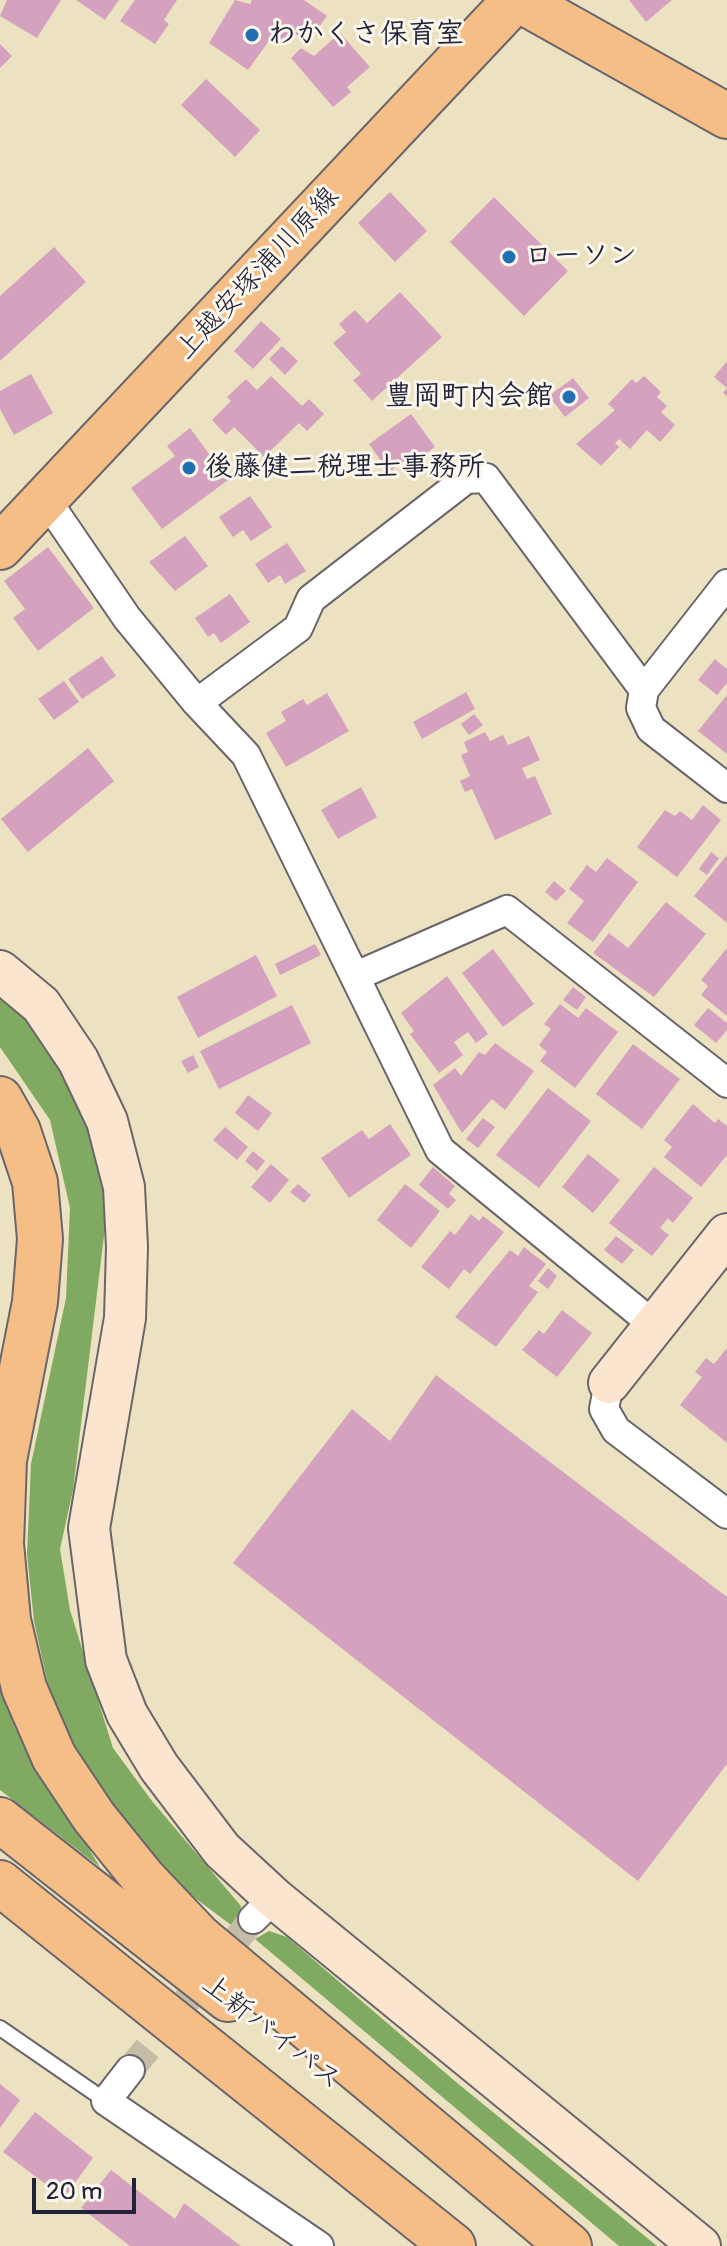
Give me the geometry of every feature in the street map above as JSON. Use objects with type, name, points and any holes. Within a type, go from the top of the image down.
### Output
[{"type":"main road","points":[[518,0],[727,116]]},
{"type":"main road","name":"上越安塚浦川原線","points":[[0,547],[47,501],[518,0]]},
{"type":"main road","points":[[0,1099],[18,1131],[35,1182],[40,1239],[35,1302],[4,1460],[2,1559],[8,1620],[24,1688],[54,1757],[94,1817],[144,1879],[199,1937],[569,2246]]},
{"type":"main road","name":"上新バイパス","points":[[0,1820],[542,2246]]},
{"type":"main road","name":"上新バイパス","points":[[0,1883],[453,2246]]},
{"type":"main road","points":[[0,1921],[301,2126]]},
{"type":"street","points":[[197,703],[298,628],[311,599],[466,479],[486,478],[644,690]]},
{"type":"street","points":[[47,501],[127,618],[197,703],[246,755],[440,1150],[654,1325]]},
{"type":"street","points":[[727,584],[644,690],[641,708],[651,729],[727,788]]},
{"type":"street","points":[[356,976],[507,910],[727,1083]]},
{"type":"street","points":[[0,971],[41,1005],[78,1060],[107,1121],[124,1187],[127,1247],[125,1318],[89,1528],[106,1660],[127,1714],[159,1767],[263,1908],[700,2246]]},
{"type":"street","points":[[727,1234],[609,1383],[604,1409],[616,1430],[727,1514]]},
{"type":"street","points":[[130,2070],[106,2101],[319,2246]]},
{"type":"lane","points":[[0,2028],[106,2101]]},
{"type":"green space","points":[[0,998],[38,1031],[89,1116],[108,1203],[73,1490],[60,1549],[70,1610],[113,1748],[152,1801],[241,1906],[239,1931],[175,1883],[114,1816],[72,1751],[51,1699],[34,1621],[27,1554],[31,1464],[66,1298],[70,1208],[50,1120],[0,1047]]},
{"type":"green space","points":[[0,1674],[15,1728],[100,1867],[0,1790]]},
{"type":"green space","points":[[269,1931],[287,1937],[456,2082],[657,2246],[619,2246],[255,1939]]},
{"type":"building","points":[[7,0],[61,0],[37,38],[0,16]]},
{"type":"building","points":[[76,0],[119,0],[105,20]]},
{"type":"building","points":[[135,0],[177,0],[164,20],[169,24],[155,44],[120,21]]},
{"type":"building","name":"わかくさ保育室","points":[[235,0],[250,4],[252,0],[304,0],[327,16],[312,37],[291,34],[283,46],[271,38],[248,70],[209,43]]},
{"type":"building","points":[[629,0],[672,0],[646,22]]},
{"type":"building","points":[[340,33],[370,67],[347,87],[351,92],[333,107],[291,58],[301,48],[314,56]]},
{"type":"building","points":[[0,44],[12,56],[0,68]]},
{"type":"building","points":[[206,79],[260,130],[235,157],[181,105]]},
{"type":"building","points":[[390,192],[427,231],[395,262],[358,223]]},
{"type":"building","name":"ローソン","points":[[494,197],[568,271],[524,316],[450,242]]},
{"type":"building","points":[[54,247],[86,282],[0,361],[0,296]]},
{"type":"building","points":[[400,292],[442,337],[372,401],[353,380],[361,374],[333,343],[346,332],[339,324],[355,310],[367,323]]},
{"type":"building","points":[[261,321],[281,339],[253,369],[234,351]]},
{"type":"building","points":[[282,346],[298,361],[285,375],[269,359]]},
{"type":"building","points":[[727,361],[727,388],[714,377]]},
{"type":"building","points":[[31,374],[53,413],[14,435],[0,409],[0,391]]},
{"type":"building","points":[[271,376],[302,406],[309,399],[324,414],[307,431],[299,423],[264,457],[234,427],[226,435],[212,420],[231,401],[227,397],[246,379],[257,390]]},
{"type":"building","points":[[644,376],[661,392],[657,397],[667,406],[661,412],[675,425],[660,442],[647,430],[630,449],[619,439],[615,443],[619,447],[601,466],[576,444],[615,410],[608,404],[632,379],[636,383]]},
{"type":"building","name":"豊岡町内会館","points":[[573,378],[589,398],[565,417],[549,396]]},
{"type":"building","points":[[411,414],[435,447],[412,463],[408,458],[389,472],[369,444]]},
{"type":"building","name":"後藤健二税理士事務所","points":[[190,428],[228,480],[162,529],[131,488],[175,456],[167,446]]},
{"type":"building","points":[[250,496],[272,527],[251,541],[243,530],[233,537],[219,517]]},
{"type":"building","points":[[185,536],[208,566],[175,591],[149,562]]},
{"type":"building","points":[[287,543],[306,571],[285,584],[280,575],[268,583],[255,564]]},
{"type":"building","points":[[48,547],[94,608],[38,651],[13,618],[25,609],[4,581]]},
{"type":"building","points":[[230,594],[250,622],[221,643],[214,633],[208,637],[195,618]]},
{"type":"building","points":[[102,656],[116,676],[82,699],[68,679]]},
{"type":"building","points":[[715,659],[727,669],[727,683],[717,695],[698,680]]},
{"type":"building","points":[[64,681],[79,702],[54,720],[38,699]]},
{"type":"building","points":[[466,692],[475,709],[422,739],[413,722]]},
{"type":"building","points":[[327,693],[349,731],[286,767],[266,733],[286,721],[281,712],[303,699],[307,705]]},
{"type":"building","points":[[727,695],[727,754],[698,731]]},
{"type":"building","points":[[474,714],[483,725],[469,735],[461,724]]},
{"type":"building","points":[[485,732],[490,741],[503,735],[508,745],[529,736],[540,760],[522,768],[527,779],[535,776],[552,814],[495,840],[472,789],[465,792],[460,781],[470,776],[461,755],[468,752],[464,742]]},
{"type":"building","points":[[88,748],[114,781],[28,852],[1,819]]},
{"type":"building","points":[[361,787],[377,817],[338,839],[321,810]]},
{"type":"building","points":[[703,805],[721,820],[677,877],[637,847],[665,810],[675,816],[680,811],[692,820]]},
{"type":"building","points":[[711,852],[719,858],[707,875],[699,869]]},
{"type":"building","points":[[727,855],[727,923],[694,896]]},
{"type":"building","points":[[607,858],[638,882],[593,942],[567,923],[584,901],[569,889],[587,865],[596,872]]},
{"type":"building","points":[[554,881],[566,891],[556,901],[545,892]]},
{"type":"building","points":[[666,902],[706,934],[654,997],[593,953],[609,933],[628,948]]},
{"type":"building","points":[[315,944],[321,955],[280,975],[275,964]]},
{"type":"building","points":[[727,948],[727,1016],[701,995],[708,986],[701,980]]},
{"type":"building","points":[[493,949],[534,1004],[503,1027],[462,973]]},
{"type":"building","points":[[256,955],[277,996],[198,1038],[177,997]]},
{"type":"building","points":[[447,976],[488,1034],[476,1043],[468,1032],[454,1042],[463,1055],[439,1073],[410,1034],[414,1031],[401,1013]]},
{"type":"building","points":[[573,987],[586,997],[577,1010],[563,1000]]},
{"type":"building","points":[[560,1004],[578,1018],[586,1008],[618,1032],[575,1088],[540,1061],[547,1052],[539,1045],[551,1029],[544,1024]]},
{"type":"building","points":[[292,1005],[311,1043],[219,1089],[200,1051]]},
{"type":"building","points":[[708,1008],[727,1023],[727,1030],[716,1043],[694,1025]]},
{"type":"building","points":[[495,1043],[534,1071],[505,1110],[492,1099],[462,1133],[433,1085],[455,1068],[461,1076],[479,1052],[485,1055]]},
{"type":"building","points":[[633,1044],[680,1079],[642,1129],[596,1094]]},
{"type":"building","points":[[193,1055],[199,1067],[188,1073],[181,1061]]},
{"type":"building","points":[[548,1088],[591,1121],[539,1188],[496,1155]]},
{"type":"building","points":[[248,1095],[272,1113],[258,1131],[235,1113]]},
{"type":"building","points":[[693,1104],[715,1123],[718,1119],[727,1126],[727,1155],[701,1187],[664,1157],[672,1147],[664,1140]]},
{"type":"building","points":[[483,1118],[495,1127],[478,1148],[466,1139]]},
{"type":"building","points":[[390,1124],[411,1155],[349,1198],[321,1158],[362,1130],[369,1139]]},
{"type":"building","points":[[225,1127],[248,1147],[237,1160],[213,1140]]},
{"type":"building","points":[[253,1151],[265,1161],[257,1171],[245,1161]]},
{"type":"building","points":[[588,1154],[620,1180],[593,1213],[562,1187]]},
{"type":"building","points":[[271,1164],[289,1180],[270,1203],[251,1187]]},
{"type":"building","points":[[433,1167],[455,1186],[449,1194],[456,1200],[448,1209],[419,1185]]},
{"type":"building","points":[[654,1167],[693,1198],[673,1223],[668,1218],[660,1228],[669,1235],[652,1256],[609,1223]]},
{"type":"building","points":[[298,1184],[311,1195],[304,1203],[290,1192]]},
{"type":"building","points":[[405,1184],[440,1211],[411,1248],[377,1220]]},
{"type":"building","points":[[471,1214],[479,1221],[483,1216],[504,1232],[470,1274],[464,1269],[449,1289],[421,1267],[450,1231],[455,1235]]},
{"type":"building","points":[[616,1236],[634,1250],[622,1264],[604,1250]]},
{"type":"building","points":[[524,1247],[546,1264],[529,1286],[538,1292],[496,1347],[455,1317],[510,1250],[518,1256]]},
{"type":"building","points":[[548,1268],[557,1276],[548,1289],[538,1281]]},
{"type":"building","points":[[562,1310],[592,1333],[557,1377],[522,1350],[539,1330],[544,1334]]},
{"type":"building","points":[[727,1348],[727,1443],[680,1405],[702,1377],[695,1372],[706,1358],[714,1364]]},
{"type":"building","points":[[436,1375],[727,1597],[727,1764],[638,1881],[233,1563],[352,1409],[390,1441]]},
{"type":"building","points":[[0,2084],[20,2100],[0,2128]]},
{"type":"building","points":[[35,2112],[93,2158],[64,2198],[3,2152]]},
{"type":"building","points":[[111,2170],[175,2219],[184,2203],[241,2246],[130,2246],[81,2208]]},
{"type":"tunnel","points":[[130,2070],[253,1919]]},
{"type":"place","name":"わかくさ保育室","points":[[252,35]]},
{"type":"place","name":"ローソン","points":[[509,257]]},
{"type":"place","name":"豊岡町内会館","points":[[569,397]]},
{"type":"place","name":"後藤健二税理士事務所","points":[[189,468]]}]
